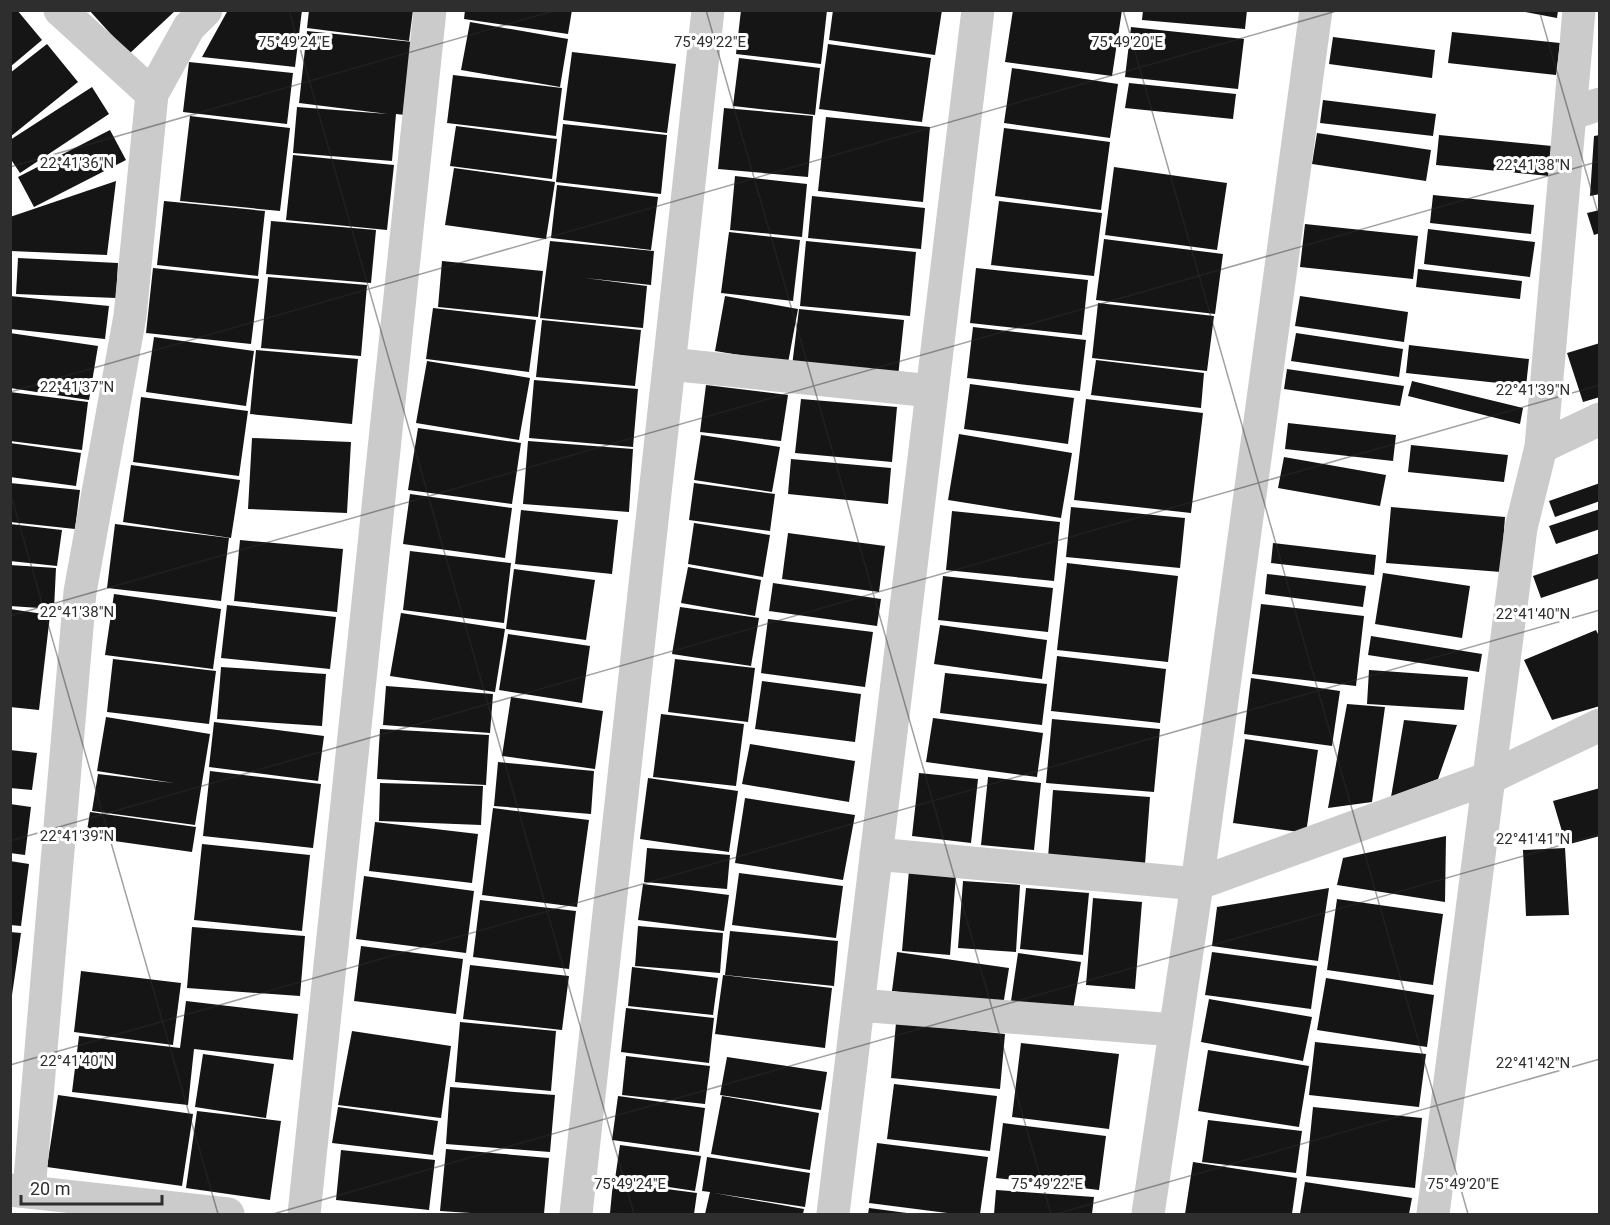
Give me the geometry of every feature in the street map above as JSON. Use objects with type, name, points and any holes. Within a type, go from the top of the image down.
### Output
[{"type":"street","points":[[60,10],[152,94]]},
{"type":"street","points":[[206,10],[189,27],[152,94],[130,316],[80,592],[20,1191],[228,1215]]},
{"type":"street","points":[[304,1215],[430,10]]},
{"type":"street","points":[[576,1215],[708,10]]},
{"type":"street","points":[[833,1215],[978,10]]},
{"type":"street","points":[[1148,1215],[1197,884],[1316,10]]},
{"type":"street","points":[[1433,1215],[1521,528],[1541,447],[1585,109],[1579,10]]},
{"type":"street","points":[[669,364],[932,391]]},
{"type":"street","points":[[1541,447],[1599,419]]},
{"type":"street","points":[[876,854],[1197,884],[1489,778],[1599,725]]},
{"type":"street","points":[[858,1005],[1175,1030]]},
{"type":"building","points":[[10,10],[17,10],[42,40],[10,67]]},
{"type":"building","points":[[89,10],[176,10],[129,54]]},
{"type":"building","points":[[228,10],[302,10],[295,67],[202,57]]},
{"type":"building","points":[[309,10],[413,10],[409,41],[307,28]]},
{"type":"building","points":[[465,10],[572,10],[568,34],[464,19]]},
{"type":"building","points":[[741,10],[827,10],[821,64],[736,54]]},
{"type":"building","points":[[833,10],[942,10],[935,55],[829,40]]},
{"type":"building","points":[[1013,10],[1122,10],[1112,76],[1005,62]]},
{"type":"building","points":[[1143,10],[1247,10],[1245,29],[1142,20]]},
{"type":"building","points":[[1514,10],[1558,10],[1557,18]]},
{"type":"building","points":[[470,22],[568,39],[560,87],[461,70]]},
{"type":"building","points":[[1131,27],[1244,39],[1238,89],[1125,77]]},
{"type":"building","points":[[307,31],[413,42],[405,115],[396,114],[392,161],[293,153],[297,107],[388,114],[299,103]]},
{"type":"building","points":[[1452,32],[1560,43],[1556,75],[1448,63]]},
{"type":"building","points":[[1333,37],[1435,50],[1432,78],[1329,64]]},
{"type":"building","points":[[47,44],[78,82],[10,137],[10,73]]},
{"type":"building","points":[[828,44],[931,58],[922,122],[819,109]]},
{"type":"building","points":[[572,52],[676,64],[667,133],[563,120]]},
{"type":"building","points":[[739,58],[820,68],[815,115],[733,106]]},
{"type":"building","points":[[189,62],[293,73],[287,124],[183,112]]},
{"type":"building","points":[[1012,68],[1118,84],[1110,138],[1004,123]]},
{"type":"building","points":[[453,75],[562,88],[556,136],[447,123]]},
{"type":"building","points":[[1129,83],[1236,94],[1233,119],[1125,108]]},
{"type":"building","points":[[92,87],[109,114],[20,173],[10,158],[10,140]]},
{"type":"building","points":[[1323,100],[1436,114],[1433,136],[1320,123]]},
{"type":"building","points":[[724,108],[813,116],[808,177],[718,169]]},
{"type":"building","points":[[190,116],[290,128],[280,211],[180,201]]},
{"type":"building","points":[[826,117],[930,127],[923,202],[818,191]]},
{"type":"building","points":[[563,124],[667,135],[661,194],[556,182]]},
{"type":"building","points":[[456,126],[557,139],[552,179],[450,166]]},
{"type":"building","points":[[1004,128],[1110,142],[1101,210],[995,196]]},
{"type":"building","points":[[110,130],[126,160],[34,207],[18,177]]},
{"type":"building","points":[[1317,133],[1431,150],[1426,181],[1312,164]]},
{"type":"building","points":[[1439,135],[1552,146],[1549,176],[1436,165]]},
{"type":"building","points":[[1600,135],[1600,194],[1590,196],[1594,136]]},
{"type":"building","points":[[293,155],[394,165],[387,230],[286,220]]},
{"type":"building","points":[[1114,167],[1227,183],[1217,250],[1105,235]]},
{"type":"building","points":[[454,168],[555,182],[546,239],[445,225]]},
{"type":"building","points":[[735,176],[807,184],[802,237],[730,230]]},
{"type":"building","points":[[116,181],[107,255],[10,251],[10,217]]},
{"type":"building","points":[[557,185],[658,197],[651,250],[551,238]]},
{"type":"building","points":[[1433,195],[1534,205],[1531,234],[1430,223]]},
{"type":"building","points":[[812,196],[925,208],[921,249],[808,238]]},
{"type":"building","points":[[164,201],[265,211],[258,276],[157,265]]},
{"type":"building","points":[[999,201],[1102,213],[1094,276],[991,265]]},
{"type":"building","points":[[1600,210],[1600,233],[1594,235],[1587,213]]},
{"type":"building","points":[[271,221],[376,230],[371,283],[266,274]]},
{"type":"building","points":[[1305,224],[1418,236],[1413,279],[1300,267]]},
{"type":"building","points":[[1428,229],[1535,242],[1530,277],[1424,264]]},
{"type":"building","points":[[729,232],[800,240],[793,301],[721,293]]},
{"type":"building","points":[[1104,239],[1223,254],[1215,314],[1096,300]]},
{"type":"building","points":[[550,241],[654,251],[651,285],[585,278],[647,286],[643,328],[540,318]]},
{"type":"building","points":[[806,241],[916,252],[910,316],[800,306]]},
{"type":"building","points":[[18,258],[118,263],[116,298],[16,294]]},
{"type":"building","points":[[442,261],[543,271],[538,317],[438,307]]},
{"type":"building","points":[[153,268],[259,279],[251,344],[146,333]]},
{"type":"building","points":[[976,268],[1088,280],[1082,335],[970,323]]},
{"type":"building","points":[[1418,269],[1522,281],[1520,299],[1416,287]]},
{"type":"building","points":[[268,277],[367,285],[361,356],[261,348]]},
{"type":"building","points":[[10,296],[109,306],[105,339],[10,329]]},
{"type":"building","points":[[725,296],[798,309],[788,363],[715,351]]},
{"type":"building","points":[[1300,296],[1408,312],[1404,342],[1295,326]]},
{"type":"building","points":[[1098,303],[1214,316],[1207,371],[1092,358]]},
{"type":"building","points":[[433,308],[536,320],[529,372],[426,359]]},
{"type":"building","points":[[799,309],[904,320],[898,377],[792,366]]},
{"type":"building","points":[[542,320],[641,330],[635,386],[536,377]]},
{"type":"building","points":[[973,327],[1086,340],[1080,391],[967,378]]},
{"type":"building","points":[[10,333],[98,346],[89,400],[10,388]]},
{"type":"building","points":[[1296,333],[1403,349],[1399,377],[1291,361]]},
{"type":"building","points":[[154,337],[254,351],[246,406],[146,392]]},
{"type":"building","points":[[1600,343],[1600,397],[1583,402],[1567,353]]},
{"type":"building","points":[[1409,345],[1529,359],[1526,386],[1406,373]]},
{"type":"building","points":[[256,350],[358,359],[352,424],[250,414]]},
{"type":"building","points":[[1096,360],[1204,373],[1201,408],[1091,395]]},
{"type":"building","points":[[427,361],[530,378],[519,440],[416,423]]},
{"type":"building","points":[[1287,369],[1404,386],[1400,406],[1284,389]]},
{"type":"building","points":[[534,380],[638,389],[633,447],[529,438]]},
{"type":"building","points":[[1412,381],[1523,408],[1520,424],[1408,396]]},
{"type":"building","points":[[970,384],[1074,398],[1068,444],[964,429]]},
{"type":"building","points":[[706,385],[788,395],[781,441],[700,432]]},
{"type":"building","points":[[10,392],[88,402],[82,450],[10,441]]},
{"type":"building","points":[[141,397],[248,411],[239,476],[133,462]]},
{"type":"building","points":[[801,399],[897,407],[892,462],[795,453]]},
{"type":"building","points":[[1086,399],[1203,413],[1191,513],[1074,500]]},
{"type":"building","points":[[1288,423],[1396,435],[1393,461],[1285,449]]},
{"type":"building","points":[[418,428],[521,443],[512,504],[408,490]]},
{"type":"building","points":[[959,434],[1072,453],[1061,518],[948,500]]},
{"type":"building","points":[[701,435],[780,447],[772,492],[694,480]]},
{"type":"building","points":[[252,438],[351,442],[347,513],[248,509]]},
{"type":"building","points":[[528,441],[633,449],[629,512],[523,504]]},
{"type":"building","points":[[10,443],[81,453],[76,486],[10,477]]},
{"type":"building","points":[[1411,445],[1508,455],[1504,482],[1408,472]]},
{"type":"building","points":[[1284,457],[1386,475],[1380,506],[1278,488]]},
{"type":"building","points":[[791,459],[891,468],[888,504],[788,494]]},
{"type":"building","points":[[131,465],[240,480],[231,538],[123,522]]},
{"type":"building","points":[[10,483],[80,490],[75,529],[10,522]]},
{"type":"building","points":[[694,483],[775,494],[770,531],[689,520]]},
{"type":"building","points":[[1600,483],[1600,501],[1555,517],[1549,501]]},
{"type":"building","points":[[410,494],[512,508],[505,558],[403,544]]},
{"type":"building","points":[[1071,507],[1185,518],[1180,568],[1066,557]]},
{"type":"building","points":[[1391,507],[1505,517],[1501,572],[1386,563]]},
{"type":"building","points":[[1600,509],[1600,529],[1556,544],[1549,526]]},
{"type":"building","points":[[521,510],[618,520],[612,574],[515,564]]},
{"type":"building","points":[[952,511],[1060,522],[1054,581],[946,570]]},
{"type":"building","points":[[694,523],[770,535],[763,577],[688,564]]},
{"type":"building","points":[[10,524],[62,530],[57,566],[10,561]]},
{"type":"building","points":[[115,524],[229,538],[221,601],[107,588]]},
{"type":"building","points":[[788,533],[885,546],[879,592],[782,579]]},
{"type":"building","points":[[240,540],[343,549],[337,612],[234,601]]},
{"type":"building","points":[[1273,543],[1376,555],[1374,575],[1271,563]]},
{"type":"building","points":[[410,551],[511,563],[504,623],[403,610]]},
{"type":"building","points":[[1600,553],[1600,578],[1541,598],[1533,576]]},
{"type":"building","points":[[1067,563],[1178,576],[1168,662],[1057,650]]},
{"type":"building","points":[[10,565],[56,568],[54,609],[10,606]]},
{"type":"building","points":[[688,567],[761,580],[755,616],[681,603]]},
{"type":"building","points":[[514,569],[595,580],[586,640],[506,629]]},
{"type":"building","points":[[1383,573],[1470,586],[1462,638],[1375,624]]},
{"type":"building","points":[[1267,574],[1366,586],[1363,607],[1265,594]]},
{"type":"building","points":[[943,576],[1053,588],[1048,632],[938,620]]},
{"type":"building","points":[[773,583],[881,599],[877,626],[769,611]]},
{"type":"building","points":[[114,594],[221,609],[213,669],[105,655]]},
{"type":"building","points":[[1261,604],[1364,616],[1356,686],[1252,674]]},
{"type":"building","points":[[227,605],[336,617],[330,669],[221,658]]},
{"type":"building","points":[[680,607],[759,618],[751,666],[672,654]]},
{"type":"building","points":[[10,609],[50,615],[39,710],[10,707]]},
{"type":"building","points":[[401,613],[505,629],[495,692],[390,676]]},
{"type":"building","points":[[768,619],[873,632],[865,687],[761,673]]},
{"type":"building","points":[[940,625],[1047,640],[1042,679],[934,664]]},
{"type":"building","points":[[1596,630],[1600,638],[1600,706],[1552,720],[1524,660]]},
{"type":"building","points":[[508,634],[590,646],[582,703],[499,690]]},
{"type":"building","points":[[1371,636],[1482,654],[1479,672],[1368,655]]},
{"type":"building","points":[[1057,656],[1166,669],[1160,723],[1051,711]]},
{"type":"building","points":[[113,659],[216,671],[209,724],[107,712]]},
{"type":"building","points":[[675,659],[755,668],[748,722],[668,712]]},
{"type":"building","points":[[221,667],[326,674],[322,726],[217,719]]},
{"type":"building","points":[[1369,670],[1468,677],[1464,710],[1367,704]]},
{"type":"building","points":[[945,673],[1047,684],[1042,725],[940,713]]},
{"type":"building","points":[[1251,678],[1340,691],[1332,746],[1244,734]]},
{"type":"building","points":[[762,681],[861,694],[855,742],[755,729]]},
{"type":"building","points":[[386,686],[493,694],[490,733],[383,725]]},
{"type":"building","points":[[511,697],[603,711],[595,769],[502,756]]},
{"type":"building","points":[[1347,704],[1385,707],[1372,802],[1328,808]]},
{"type":"building","points":[[661,714],[744,724],[736,786],[653,777]]},
{"type":"building","points":[[106,717],[210,734],[195,825],[92,811],[98,774],[174,783],[97,771]]},
{"type":"building","points":[[933,718],[1043,733],[1037,777],[926,762]]},
{"type":"building","points":[[1052,719],[1160,729],[1154,792],[1046,783]]},
{"type":"building","points":[[1404,720],[1457,725],[1438,779],[1391,797]]},
{"type":"building","points":[[214,722],[324,736],[318,781],[209,767]]},
{"type":"building","points":[[380,729],[489,735],[486,785],[377,779]]},
{"type":"building","points":[[1245,739],[1318,750],[1306,833],[1233,823]]},
{"type":"building","points":[[750,744],[855,761],[849,802],[742,784]]},
{"type":"building","points":[[10,750],[37,753],[32,790],[10,788]]},
{"type":"building","points":[[498,762],[594,771],[591,814],[494,806]]},
{"type":"building","points":[[210,771],[321,784],[313,848],[203,836]]},
{"type":"building","points":[[919,773],[978,779],[971,843],[912,836]]},
{"type":"building","points":[[988,777],[1041,783],[1034,850],[981,845]]},
{"type":"building","points":[[648,778],[738,791],[729,852],[640,839]]},
{"type":"building","points":[[380,783],[483,786],[481,825],[379,821]]},
{"type":"building","points":[[1600,788],[1600,836],[1566,845],[1553,801]]},
{"type":"building","points":[[1053,790],[1150,797],[1145,864],[1048,858]]},
{"type":"building","points":[[745,798],[855,815],[843,880],[735,863]]},
{"type":"building","points":[[10,804],[31,807],[25,855],[10,853]]},
{"type":"building","points":[[493,808],[589,820],[577,907],[482,895]]},
{"type":"building","points":[[90,812],[196,827],[192,852],[86,837]]},
{"type":"building","points":[[375,822],[478,834],[472,883],[369,871]]},
{"type":"building","points":[[1446,836],[1445,902],[1337,885],[1343,858]]},
{"type":"building","points":[[202,844],[310,855],[302,931],[194,920]]},
{"type":"building","points":[[647,848],[730,855],[727,889],[644,882]]},
{"type":"building","points":[[1565,848],[1569,915],[1526,916],[1523,850]]},
{"type":"building","points":[[10,861],[29,864],[21,926],[10,925]]},
{"type":"building","points":[[909,870],[956,874],[950,955],[902,951]]},
{"type":"building","points":[[739,873],[843,886],[836,938],[732,925]]},
{"type":"building","points":[[364,876],[474,891],[466,953],[356,939]]},
{"type":"building","points":[[963,881],[1020,885],[1016,952],[958,948]]},
{"type":"building","points":[[643,884],[729,895],[724,931],[638,920]]},
{"type":"building","points":[[1026,888],[1089,893],[1083,955],[1020,949]]},
{"type":"building","points":[[1329,888],[1318,961],[1212,946],[1217,907]]},
{"type":"building","points":[[1093,898],[1142,902],[1135,989],[1086,985]]},
{"type":"building","points":[[1337,899],[1443,914],[1433,985],[1327,970]]},
{"type":"building","points":[[480,900],[576,911],[569,969],[473,957]]},
{"type":"building","points":[[638,926],[723,933],[720,973],[635,966]]},
{"type":"building","points":[[192,927],[305,936],[300,996],[187,988]]},
{"type":"building","points":[[730,931],[838,941],[834,986],[725,975]]},
{"type":"building","points":[[10,932],[21,933],[12,995],[10,995]]},
{"type":"building","points":[[361,946],[463,959],[456,1014],[354,1001]]},
{"type":"building","points":[[897,952],[1009,968],[1003,1006],[892,991]]},
{"type":"building","points":[[1212,952],[1317,966],[1311,1009],[1205,995]]},
{"type":"building","points":[[1018,953],[1081,962],[1073,1010],[1011,1001]]},
{"type":"building","points":[[470,965],[569,976],[562,1030],[463,1019]]},
{"type":"building","points":[[632,967],[718,978],[713,1015],[628,1006]]},
{"type":"building","points":[[81,971],[181,983],[173,1045],[74,1032]]},
{"type":"building","points":[[723,975],[832,988],[825,1048],[715,1034]]},
{"type":"building","points":[[1326,978],[1434,995],[1427,1047],[1317,1030]]},
{"type":"building","points":[[1209,999],[1312,1017],[1303,1061],[1201,1042]]},
{"type":"building","points":[[186,1001],[298,1014],[293,1060],[194,1049],[188,1105],[72,1092],[79,1036],[180,1048]]},
{"type":"building","points":[[626,1008],[714,1018],[709,1063],[621,1052]]},
{"type":"building","points":[[460,1022],[556,1031],[551,1091],[455,1082]]},
{"type":"building","points":[[896,1023],[1005,1034],[1000,1089],[891,1078]]},
{"type":"building","points":[[352,1031],[451,1046],[441,1118],[338,1105]]},
{"type":"building","points":[[1315,1042],[1426,1054],[1419,1107],[1309,1095]]},
{"type":"building","points":[[1021,1043],[1119,1054],[1109,1129],[1012,1117]]},
{"type":"building","points":[[1208,1050],[1309,1066],[1299,1127],[1198,1111]]},
{"type":"building","points":[[203,1054],[274,1064],[266,1118],[195,1107]]},
{"type":"building","points":[[626,1056],[710,1066],[705,1104],[622,1095]]},
{"type":"building","points":[[727,1057],[827,1072],[821,1110],[720,1095]]},
{"type":"building","points":[[894,1084],[997,1096],[990,1151],[887,1139]]},
{"type":"building","points":[[450,1087],[555,1095],[550,1152],[446,1144]]},
{"type":"building","points":[[58,1095],[193,1114],[182,1186],[47,1167]]},
{"type":"building","points":[[618,1096],[705,1108],[699,1152],[612,1140]]},
{"type":"building","points":[[722,1096],[819,1113],[810,1170],[711,1154]]},
{"type":"building","points":[[338,1107],[438,1121],[433,1155],[332,1143]]},
{"type":"building","points":[[1313,1107],[1422,1118],[1415,1188],[1306,1176]]},
{"type":"building","points":[[197,1111],[281,1121],[270,1200],[186,1188]]},
{"type":"building","points":[[1208,1120],[1302,1131],[1296,1173],[1202,1162]]},
{"type":"building","points":[[1003,1123],[1106,1136],[1099,1190],[996,1178]]},
{"type":"building","points":[[877,1143],[988,1157],[980,1214],[955,1214],[869,1203]]},
{"type":"building","points":[[620,1145],[701,1156],[695,1191],[615,1179]]},
{"type":"building","points":[[446,1149],[549,1158],[544,1214],[440,1211]]},
{"type":"building","points":[[341,1150],[435,1160],[429,1210],[336,1200]]},
{"type":"building","points":[[707,1157],[810,1173],[805,1207],[714,1193],[804,1209],[803,1214],[705,1214],[710,1192],[702,1191]]},
{"type":"building","points":[[1193,1162],[1297,1178],[1292,1214],[1185,1214]]},
{"type":"building","points":[[613,1182],[697,1193],[694,1214],[610,1213]]},
{"type":"building","points":[[1305,1182],[1412,1198],[1409,1214],[1300,1214]]},
{"type":"building","points":[[996,1190],[1094,1197],[1092,1214],[994,1214]]},
{"type":"building","points":[[869,1208],[907,1213],[907,1214],[868,1214]]}]
